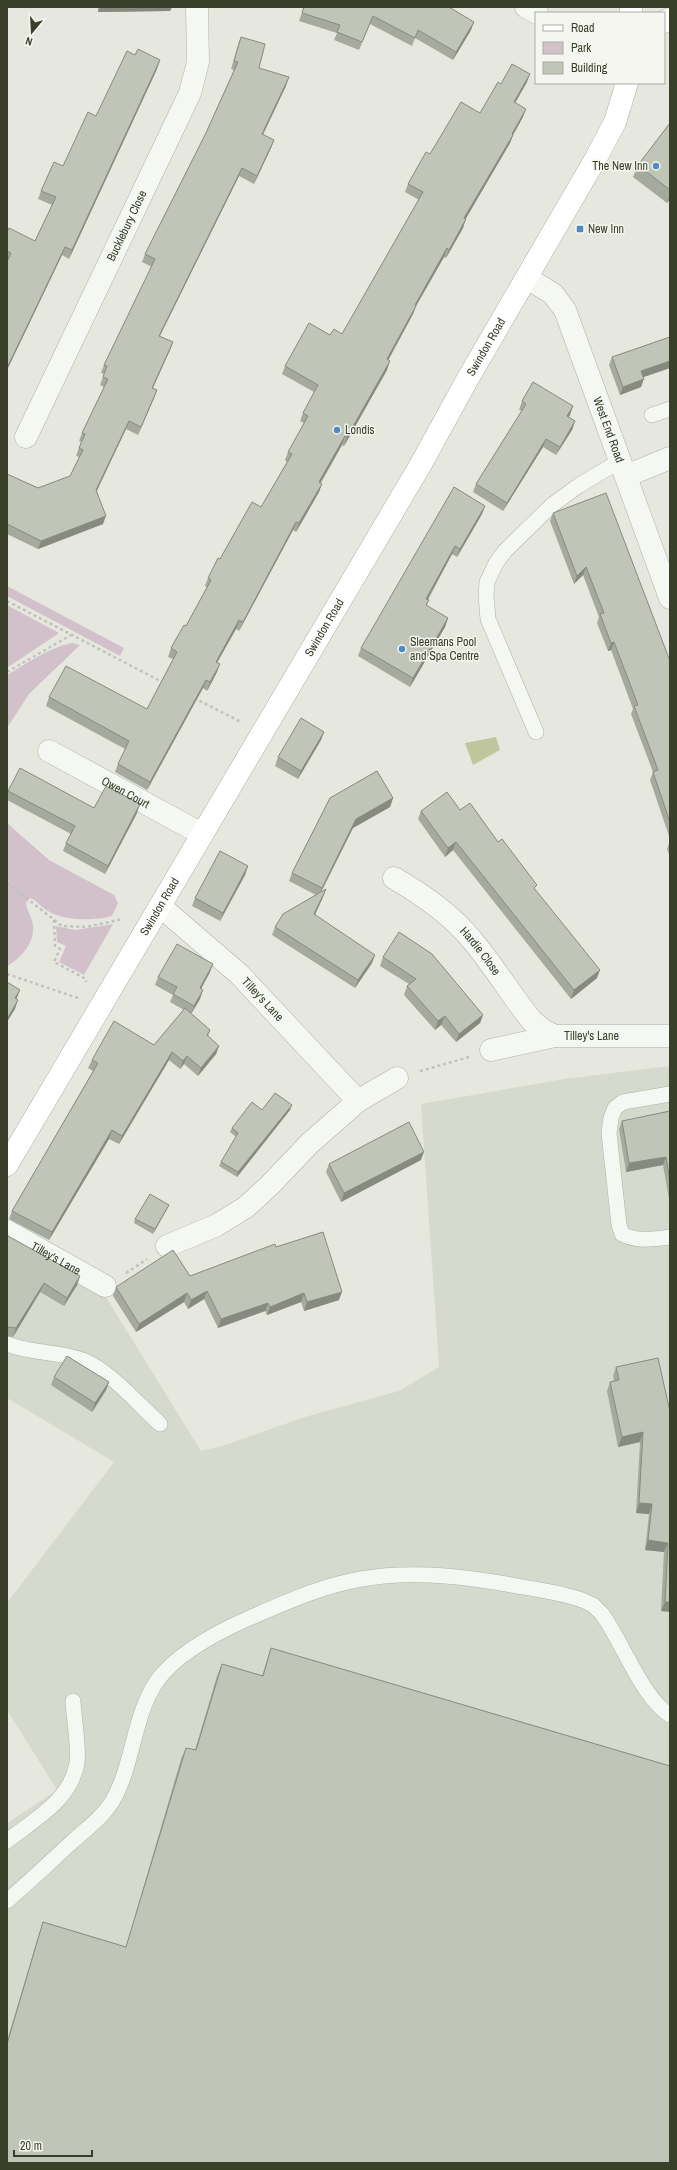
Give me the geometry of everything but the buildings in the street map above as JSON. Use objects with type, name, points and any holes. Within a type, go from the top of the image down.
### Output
[{"type":"main road","name":"Swindon Road","points":[[7,1165],[94,1003],[158,909],[421,464],[596,158],[615,122],[627,84]]},
{"type":"street","name":"Bucklebury Close","points":[[26,437],[190,93],[198,62],[197,7]]},
{"type":"street","points":[[526,7],[535,12]]},
{"type":"street","name":"West End Road","points":[[527,278],[553,294],[565,310],[670,598]]},
{"type":"street","points":[[623,469],[670,458]]},
{"type":"street","name":"Owen Court","points":[[49,751],[202,834]]},
{"type":"street","name":"Hardie Close","points":[[394,878],[418,892],[448,914],[472,939],[532,1021],[543,1030],[555,1036]]},
{"type":"street","name":"Tilley's Lane","points":[[158,909],[239,974],[358,1101]]},
{"type":"street","name":"Tilley's Lane","points":[[491,1050],[555,1036],[670,1036]]},
{"type":"street","points":[[167,1246],[217,1226],[246,1207],[269,1186],[310,1143],[358,1101],[397,1078]]},
{"type":"street","name":"Tilley's Lane","points":[[7,1231],[105,1286]]},
{"type":"lane","points":[[652,415],[670,409]]},
{"type":"lane","points":[[536,732],[488,619],[486,595],[487,582],[496,563],[505,552],[552,505],[578,486],[623,469]]},
{"type":"lane","points":[[670,1094],[623,1102],[615,1108],[608,1133],[619,1225],[622,1234],[630,1239],[639,1240],[670,1237]]},
{"type":"lane","points":[[7,1344],[29,1351],[67,1356],[95,1366],[107,1375],[160,1424]]},
{"type":"lane","points":[[7,1901],[104,1813],[120,1786],[143,1709],[158,1679],[170,1667],[207,1640],[240,1622],[312,1592],[341,1584],[386,1576],[434,1576],[493,1582],[582,1600],[593,1605],[602,1614],[644,1686],[655,1701],[670,1715]]},
{"type":"lane","points":[[7,1841],[59,1800],[73,1777],[77,1761],[73,1702]]},
{"type":"path","points":[[7,601],[170,685]]},
{"type":"path","points":[[7,672],[71,634]]},
{"type":"path","points":[[191,696],[261,733]]},
{"type":"path","points":[[7,883],[62,926],[80,927],[158,909]]},
{"type":"path","points":[[54,920],[55,946],[60,949],[54,962],[86,979],[89,995],[94,1003]]},
{"type":"path","points":[[7,974],[94,1003]]},
{"type":"path","points":[[397,1078],[491,1050]]},
{"type":"path","points":[[105,1286],[167,1246]]},
{"type":"shaded area","points":[[496,737],[500,750],[473,765],[465,743]]},
{"type":"shaded area","points":[[670,1066],[670,2163],[7,2163],[7,1823],[57,1790],[7,1710],[7,1603],[114,1462],[7,1398],[7,1235],[101,1289],[201,1451],[222,1446],[308,1416],[399,1391],[439,1367],[421,1104],[564,1079]]},
{"type":"green space","points":[[7,586],[124,648],[120,656],[7,596]]},
{"type":"green space","points":[[7,605],[59,633],[7,668]]},
{"type":"green space","points":[[72,643],[80,645],[29,694],[7,728],[7,675],[46,652]]},
{"type":"green space","points":[[7,823],[49,860],[114,895],[118,903],[112,916],[97,919],[79,919],[62,917],[54,914],[30,898],[26,903],[33,925],[30,943],[18,959],[7,966]]},
{"type":"green space","points":[[113,924],[84,975],[59,962],[66,946],[57,942],[56,926],[75,930]]},
{"type":"place","name":"The New Inn","points":[[656,166]]},
{"type":"place","name":"New Inn","points":[[580,229]]},
{"type":"place","name":"Londis","points":[[337,430]]},
{"type":"place","name":"Sleemans Pool and Spa Centre","points":[[402,649]]}]
